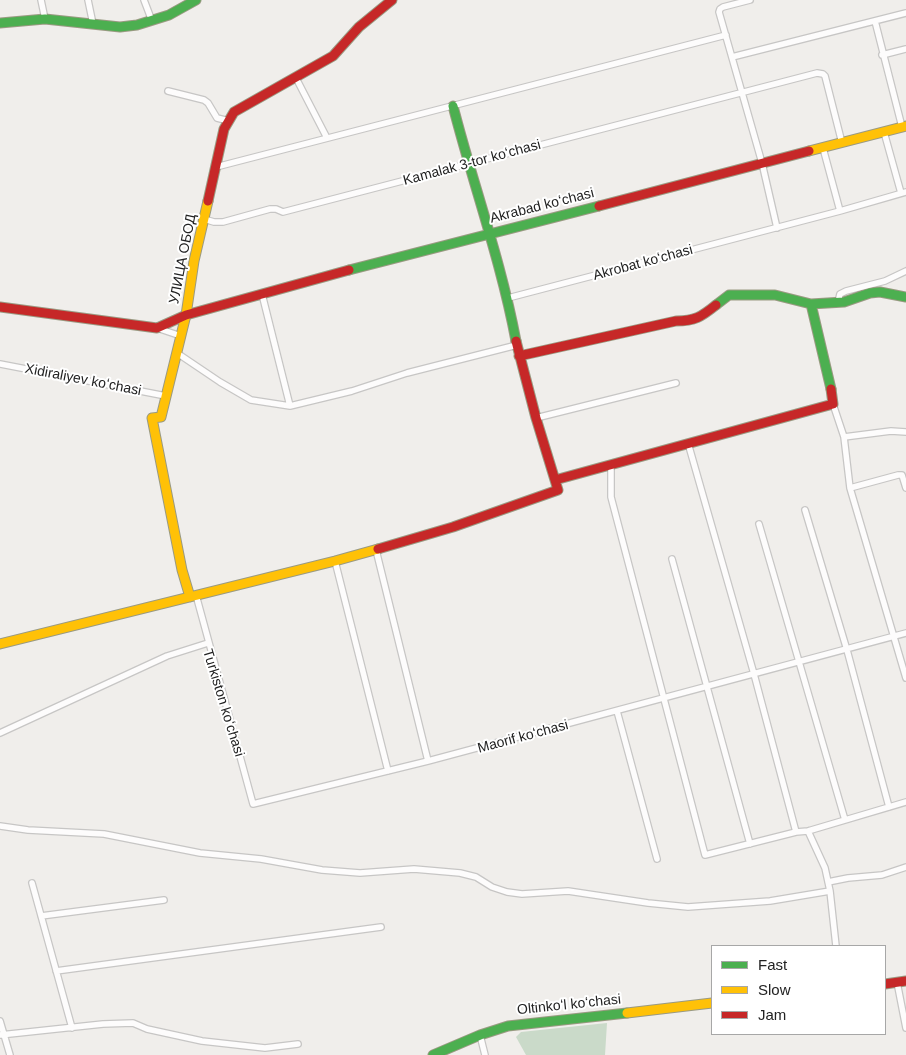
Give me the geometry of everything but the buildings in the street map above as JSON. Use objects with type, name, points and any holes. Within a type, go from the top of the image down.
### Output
[{"type":"street","points":[[41,0],[46,19]]},
{"type":"street","points":[[88,0],[94,24]]},
{"type":"street","points":[[144,0],[152,21]]},
{"type":"street","points":[[0,23],[46,19],[120,27],[137,25],[169,15],[196,0]]},
{"type":"street","name":"УЛИЦА ОБОД","points":[[193,596],[182,570],[152,418],[161,417],[177,353],[186,315],[194,262],[224,129],[234,112],[333,56],[359,26],[392,0]]},
{"type":"street","points":[[750,0],[720,9],[719,12],[762,163],[777,228]]},
{"type":"street","points":[[732,57],[906,13]]},
{"type":"street","points":[[875,21],[882,55],[904,127]]},
{"type":"street","points":[[216,167],[726,35]]},
{"type":"street","points":[[882,55],[906,49]]},
{"type":"street","name":"Kamalak 3-tor koʻchasi","points":[[204,219],[218,223],[270,209],[283,212],[817,73],[823,74],[842,142]]},
{"type":"street","points":[[296,78],[327,138]]},
{"type":"street","points":[[168,91],[204,100],[217,118],[229,121]]},
{"type":"street","points":[[0,644],[376,550],[453,527],[558,490],[519,356],[508,298],[468,164],[453,106]]},
{"type":"street","name":"Akrabad koʻchasi","points":[[157,328],[186,315],[262,294],[904,127]]},
{"type":"street","points":[[884,132],[903,193]]},
{"type":"street","points":[[822,148],[840,211]]},
{"type":"street","name":"Akrobat koʻchasi","points":[[508,298],[903,193]]},
{"type":"street","points":[[838,302],[840,294],[846,291],[884,280],[906,271]]},
{"type":"street","points":[[519,356],[676,320],[690,321],[702,316],[729,295],[775,295],[811,304],[838,302],[880,292],[906,297]]},
{"type":"street","points":[[262,294],[290,406]]},
{"type":"street","points":[[811,304],[831,386],[833,404],[844,437],[850,488],[906,678]]},
{"type":"street","points":[[0,307],[157,328],[181,336]]},
{"type":"street","points":[[177,353],[251,400],[290,406],[352,391],[517,344]]},
{"type":"street","name":"Xidiraliyev koʻchasi","points":[[0,364],[166,396]]},
{"type":"street","points":[[536,418],[676,383]]},
{"type":"street","points":[[555,480],[833,404]]},
{"type":"street","points":[[844,437],[891,431],[906,432]]},
{"type":"street","points":[[688,443],[754,674],[796,832]]},
{"type":"street","points":[[611,464],[611,497],[705,855],[796,832],[808,831],[906,802]]},
{"type":"street","points":[[850,488],[898,475],[902,475],[904,478],[906,488]]},
{"type":"street","points":[[805,510],[889,807]]},
{"type":"street","points":[[759,524],[845,820]]},
{"type":"street","points":[[376,550],[428,762]]},
{"type":"street","points":[[672,559],[750,844]]},
{"type":"street","points":[[335,561],[388,771]]},
{"type":"street","points":[[193,596],[208,643]]},
{"type":"street","name":"Maorif koʻchasi","points":[[428,762],[906,633]]},
{"type":"street","name":"Turkiston koʻchasi","points":[[0,733],[168,656],[208,643],[253,804],[428,762]]},
{"type":"street","points":[[617,711],[657,859]]},
{"type":"street","points":[[0,826],[28,830],[104,834],[200,853],[261,858],[322,870],[360,873],[414,868],[460,873],[476,877],[499,890],[522,894],[568,891],[688,907],[770,901],[830,891]]},
{"type":"street","points":[[808,831],[825,868],[830,891],[836,945]]},
{"type":"street","points":[[828,882],[882,875],[906,867]]},
{"type":"street","points":[[32,882],[72,1028]]},
{"type":"street","points":[[41,916],[164,900]]},
{"type":"street","points":[[56,971],[381,927]]},
{"type":"street","points":[[886,984],[902,982],[906,1028]]},
{"type":"street","name":"Oltinkoʻl koʻchasi","points":[[433,1055],[480,1035],[508,1026],[711,1002]]},
{"type":"street","points":[[2,1036],[133,1023],[147,1029],[202,1040],[265,1048],[298,1044]]},
{"type":"street","points":[[1,1025],[2,1036],[10,1055]]},
{"type":"street","points":[[480,1035],[485,1055]]},
{"type":"green space","points":[[607,1023],[605,1055],[526,1055],[516,1037],[521,1032]]},
{"type":"traffic: fast","points":[[0,23],[45,19],[120,27],[137,25],[169,15],[196,0]]},
{"type":"traffic: fast","points":[[453,106],[495,252],[516,341]]},
{"type":"traffic: fast","points":[[349,270],[599,206]]},
{"type":"traffic: fast","points":[[716,305],[729,295],[775,295],[811,304],[844,302],[870,293],[880,292],[906,297]]},
{"type":"traffic: fast","points":[[811,304],[831,389]]},
{"type":"traffic: fast","points":[[433,1055],[480,1035],[508,1026],[627,1013]]},
{"type":"traffic: slow","points":[[809,151],[906,126]]},
{"type":"traffic: slow","points":[[190,597],[182,570],[152,418],[161,417],[186,315],[194,261],[208,201]]},
{"type":"traffic: slow","points":[[0,644],[378,549]]},
{"type":"traffic: slow","points":[[627,1013],[711,1003]]},
{"type":"traffic: jam","points":[[208,201],[224,129],[234,112],[333,56],[359,27],[392,0]]},
{"type":"traffic: jam","points":[[599,206],[809,151]]},
{"type":"traffic: jam","points":[[0,307],[157,328],[186,315],[349,270]]},
{"type":"traffic: jam","points":[[519,356],[676,321],[693,319],[716,305]]},
{"type":"traffic: jam","points":[[378,549],[453,527],[558,490],[536,418],[516,341]]},
{"type":"traffic: jam","points":[[555,480],[833,404],[831,389]]},
{"type":"traffic: jam","points":[[886,984],[906,981]]}]
